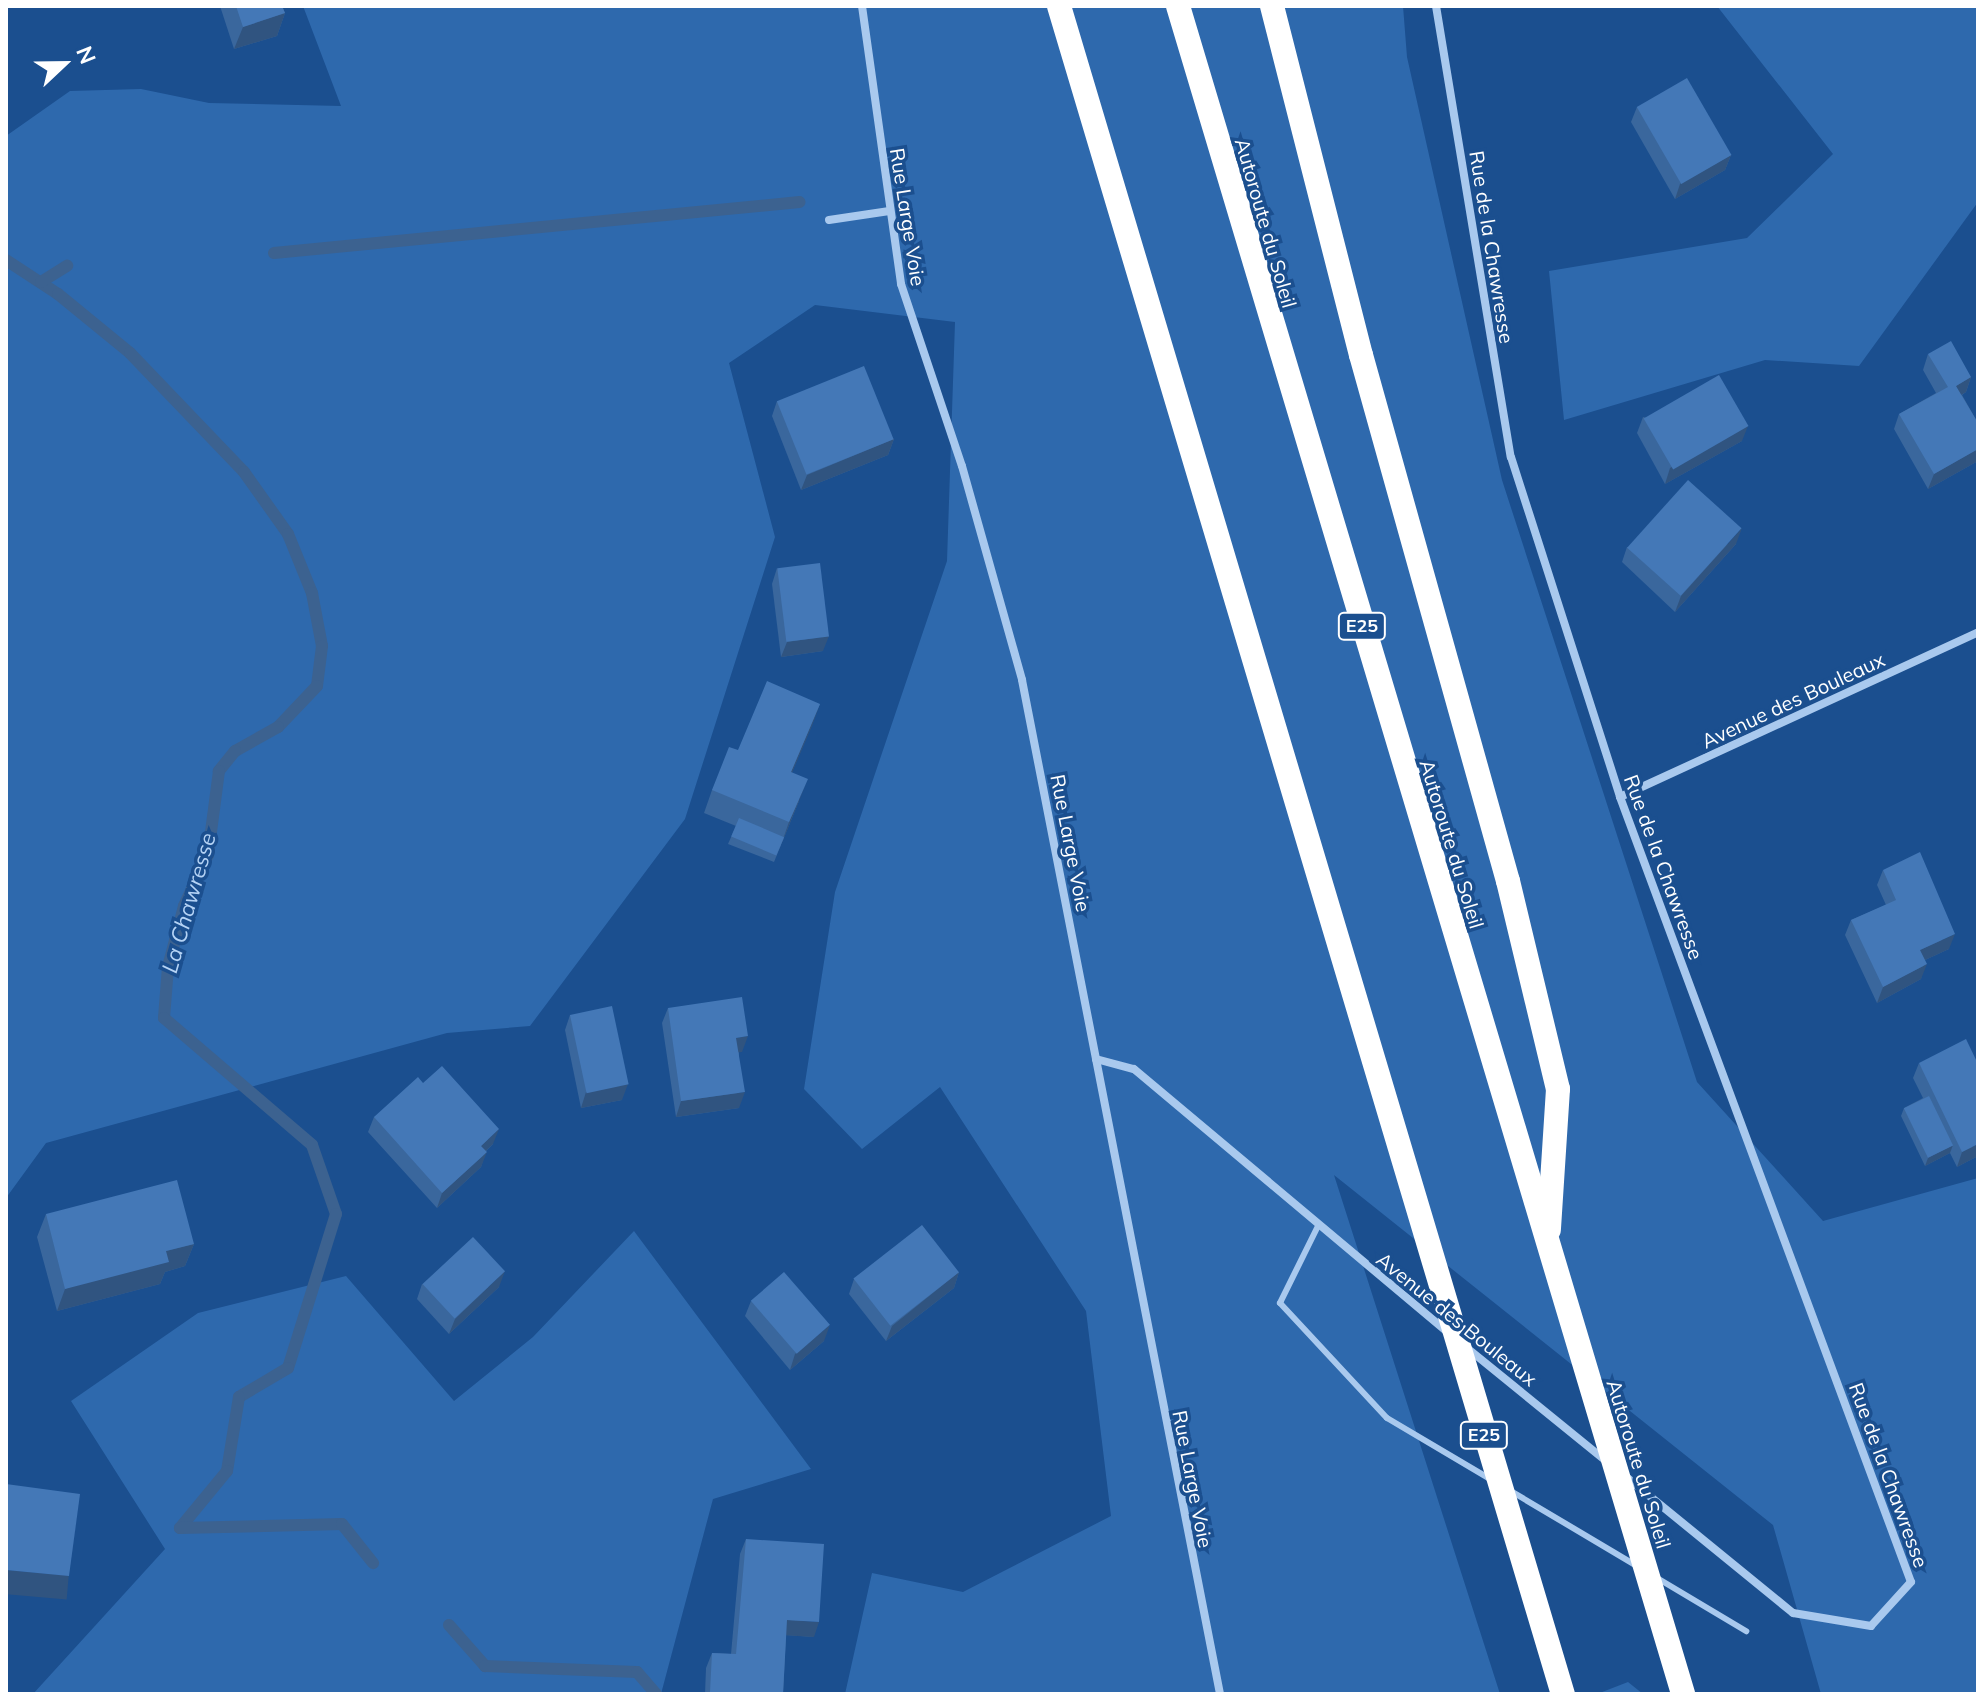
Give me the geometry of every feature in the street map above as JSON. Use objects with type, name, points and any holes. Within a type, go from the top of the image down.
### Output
[{"type":"highway","name":"E25","points":[[1059,6],[1429,1257],[1563,1694]]},
{"type":"highway","name":"Autoroute du Soleil","points":[[1178,6],[1683,1694]]},
{"type":"highway","points":[[1272,6],[1361,355],[1508,881],[1558,1089],[1548,1246]]},
{"type":"street","name":"Rue Large Voie","points":[[862,6],[901,284],[962,466],[1022,680],[1220,1694]]},
{"type":"street","name":"Rue de la Chawresse","points":[[1436,6],[1511,457],[1620,797],[1911,1582],[1871,1626],[1793,1613]]},
{"type":"street","points":[[829,220],[889,211]]},
{"type":"street","name":"Avenue des Bouleaux","points":[[1620,797],[1978,632]]},
{"type":"street","name":"Avenue des Bouleaux","points":[[1096,1059],[1134,1069],[1318,1226],[1793,1613]]},
{"type":"lane","points":[[1318,1226],[1280,1303],[1387,1418],[1746,1631]]},
{"type":"shaded area","points":[[303,6],[1403,6],[1407,57],[1502,480],[1697,1082],[1823,1221],[1978,1178],[1978,1694],[1821,1694],[1773,1525],[1334,1175],[1500,1694],[845,1694],[872,1573],[963,1592],[1111,1516],[1086,1311],[940,1087],[862,1149],[804,1089],[835,892],[947,561],[955,322],[815,305],[729,363],[775,537],[685,819],[530,1026],[447,1033],[46,1143],[6,1198],[6,136],[70,91],[141,89],[209,103],[341,106]]},
{"type":"shaded area","points":[[1717,6],[1978,6],[1978,202],[1859,366],[1765,360],[1564,420],[1549,271],[1747,238],[1833,154]]},
{"type":"shaded area","points":[[634,1231],[811,1469],[713,1499],[661,1694],[33,1694],[165,1549],[71,1401],[198,1313],[346,1276],[454,1401],[533,1337]]},
{"type":"shaded area","points":[[1628,1682],[1643,1694],[1597,1694]]},
{"type":"building","points":[[236,6],[282,6],[285,13],[243,27]]},
{"type":"building","points":[[1687,78],[1732,155],[1681,184],[1637,107]]},
{"type":"building","points":[[1951,341],[1971,377],[1956,386],[1978,423],[1978,449],[1934,474],[1899,414],[1948,387],[1928,354]]},
{"type":"building","points":[[864,366],[894,439],[806,474],[777,401]]},
{"type":"building","points":[[1719,375],[1748,426],[1673,470],[1644,418]]},
{"type":"building","points":[[1688,480],[1742,528],[1681,596],[1627,548]]},
{"type":"building","points":[[820,563],[829,636],[786,642],[777,568]]},
{"type":"building","points":[[767,681],[820,704],[791,772],[808,779],[789,822],[712,790],[729,747],[738,750]]},
{"type":"building","points":[[739,818],[784,837],[776,856],[731,836]]},
{"type":"building","points":[[1920,852],[1955,934],[1920,950],[1927,964],[1883,987],[1851,920],[1896,900],[1883,870]]},
{"type":"building","points":[[742,997],[748,1036],[736,1038],[745,1092],[681,1101],[668,1008]]},
{"type":"building","points":[[612,1006],[629,1084],[587,1093],[570,1015]]},
{"type":"building","points":[[1966,1039],[1978,1064],[1978,1144],[1962,1152],[1919,1063]]},
{"type":"building","points":[[442,1066],[499,1129],[481,1146],[487,1152],[442,1193],[374,1117],[418,1077],[423,1083]]},
{"type":"building","points":[[1929,1096],[1953,1145],[1928,1158],[1904,1108]]},
{"type":"building","points":[[177,1180],[194,1244],[166,1251],[169,1262],[65,1289],[46,1214]]},
{"type":"building","points":[[922,1225],[959,1272],[890,1326],[853,1279]]},
{"type":"building","points":[[473,1237],[505,1271],[455,1318],[423,1284]]},
{"type":"building","points":[[784,1272],[830,1325],[797,1354],[751,1301]]},
{"type":"building","points":[[6,1484],[80,1494],[69,1576],[6,1570]]},
{"type":"building","points":[[746,1539],[824,1544],[819,1622],[787,1620],[783,1694],[710,1692],[712,1653],[736,1654]]},
{"type":"waterway","points":[[274,253],[800,202]]},
{"type":"waterway","name":"La Chawresse","points":[[6,260],[58,294],[130,353],[244,472],[288,534],[312,593],[322,646],[317,686],[278,727],[235,751],[219,771],[208,855],[184,906],[168,967],[164,1018],[312,1145],[336,1214],[288,1368],[239,1397],[227,1471],[180,1528],[342,1524],[373,1563]]},
{"type":"waterway","points":[[41,282],[67,266]]},
{"type":"waterway","name":"La Chawresse","points":[[449,1625],[485,1666],[637,1672],[656,1694]]}]
